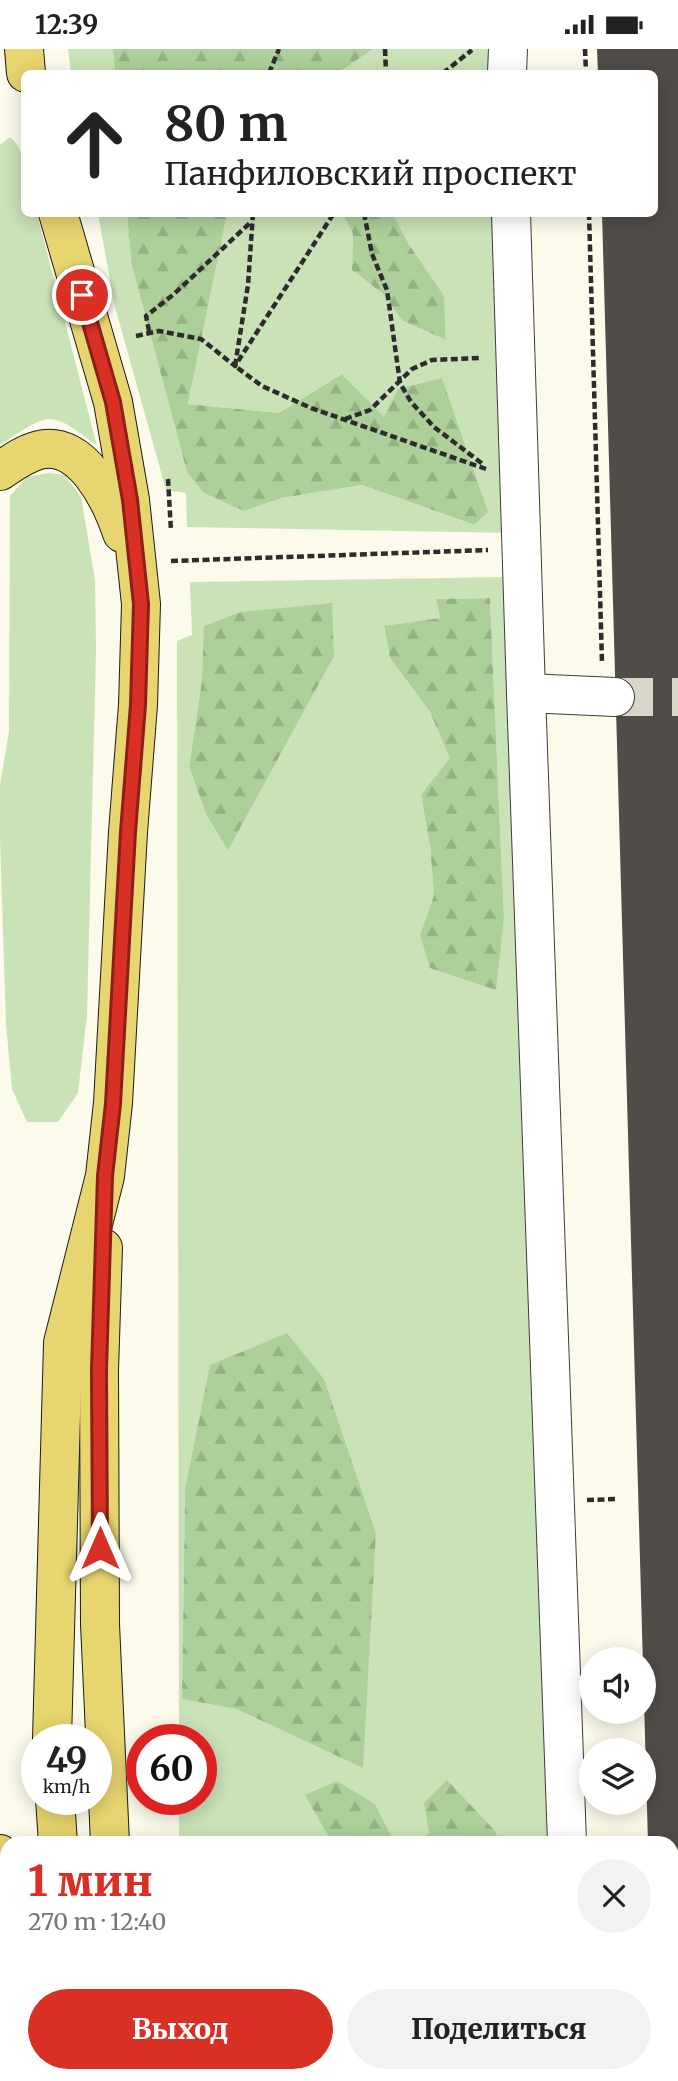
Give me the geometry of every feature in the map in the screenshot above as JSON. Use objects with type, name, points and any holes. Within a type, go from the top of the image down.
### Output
[{"type":"main road","points":[[24,49],[26,70]]},
{"type":"main road","points":[[59,217],[113,402],[130,500],[155,569],[141,604],[138,705],[113,1104],[105,1176],[99,1370],[100,1624],[110,1836]]},
{"type":"main road","points":[[0,471],[20,457],[41,449],[64,451],[78,459],[97,482],[155,569]]},
{"type":"main road","points":[[52,1724],[62,1343],[105,1176]]},
{"type":"main road","points":[[56,1815],[58,1836]]},
{"type":"lane","points":[[507,70],[508,49]]},
{"type":"lane","points":[[512,217],[526,693],[567,1836]]},
{"type":"lane","points":[[526,693],[609,696]]},
{"type":"path","points":[[270,70],[279,49]]},
{"type":"path","points":[[385,49],[386,70]]},
{"type":"path","points":[[447,70],[473,49]]},
{"type":"path","points":[[585,49],[586,70]]},
{"type":"path","points":[[235,366],[331,217]]},
{"type":"path","points":[[136,335],[159,331],[201,339],[261,386],[344,419],[492,471],[435,427],[411,402],[400,383],[387,290],[372,254],[365,217]]},
{"type":"path","points":[[589,217],[609,696]]},
{"type":"path","points":[[149,331],[146,316],[174,294],[253,220]]},
{"type":"path","points":[[235,366],[248,285],[253,220]]},
{"type":"path","points":[[344,419],[370,410],[412,369],[432,360],[516,358]]},
{"type":"path","points":[[168,479],[171,513]]},
{"type":"path","points":[[155,569],[522,549]]},
{"type":"green space","points":[[68,49],[113,49],[115,70],[71,70]]},
{"type":"green space","points":[[113,49],[373,49],[342,70],[115,70]]},
{"type":"green space","points":[[373,49],[490,49],[491,70],[342,70]]},
{"type":"green space","points":[[10,137],[21,153],[21,217],[38,217],[97,446],[68,425],[49,419],[29,426],[0,445],[0,145]]},
{"type":"green space","points":[[99,217],[127,217],[131,262],[187,472],[244,511],[282,498],[362,485],[473,525],[384,418],[342,374],[279,413],[188,404],[226,217],[344,217],[353,234],[352,270],[382,293],[403,321],[446,340],[443,296],[395,217],[498,217],[512,533],[187,527],[186,493],[166,490],[115,307]]},
{"type":"green space","points":[[127,217],[226,217],[188,404],[279,413],[342,374],[384,417],[398,389],[442,378],[488,512],[474,525],[362,485],[282,498],[244,511],[204,493],[187,472],[131,262]]},
{"type":"green space","points":[[344,217],[395,217],[410,246],[444,296],[446,340],[403,321],[382,293],[352,270],[353,234]]},
{"type":"green space","points":[[48,473],[65,475],[81,497],[95,580],[96,651],[87,1015],[78,1093],[58,1122],[27,1122],[12,1089],[6,1024],[0,785],[9,732],[10,496],[27,477]]},
{"type":"green space","points":[[515,577],[550,1836],[497,1836],[496,1832],[429,1832],[426,1836],[391,1836],[375,1804],[306,1795],[328,1836],[179,1836],[179,1815],[217,1815],[217,1724],[179,1724],[177,641],[192,635],[190,582]],"holes":[[[490,598],[504,918],[420,935],[434,895],[430,847],[421,796],[451,758],[430,712],[390,658],[384,627],[440,618],[436,599]],[[202,680],[206,814],[189,767]],[[350,1457],[376,1533],[362,1767],[236,1709],[182,1699],[185,1490]]]},
{"type":"green space","points":[[490,598],[504,918],[496,990],[430,968],[420,935],[434,895],[430,847],[421,795],[450,758],[430,712],[390,658],[384,626],[440,618],[436,599]]},
{"type":"green space","points":[[332,603],[334,656],[228,850],[206,814],[189,767],[202,680],[204,626],[241,612]]},
{"type":"green space","points":[[287,1333],[324,1379],[376,1533],[363,1768],[236,1709],[182,1699],[185,1490],[210,1365]]},
{"type":"green space","points":[[447,1780],[497,1836],[426,1836],[429,1832],[424,1803]]},
{"type":"green space","points":[[337,1781],[375,1804],[391,1836],[328,1836],[305,1795]]},
{"type":"building","points":[[597,49],[678,49],[678,1836],[648,1836],[647,1815],[656,1815],[656,1738],[645,1738],[645,1724],[656,1724],[656,1647],[642,1647],[602,217],[658,217],[658,70],[598,70]]},
{"type":"tunnel","points":[[615,697],[678,697]]},
{"type":"route","points":[[82,295],[113,402],[130,500],[141,604],[138,705],[113,1104],[105,1176],[99,1370],[100,1548]]}]
